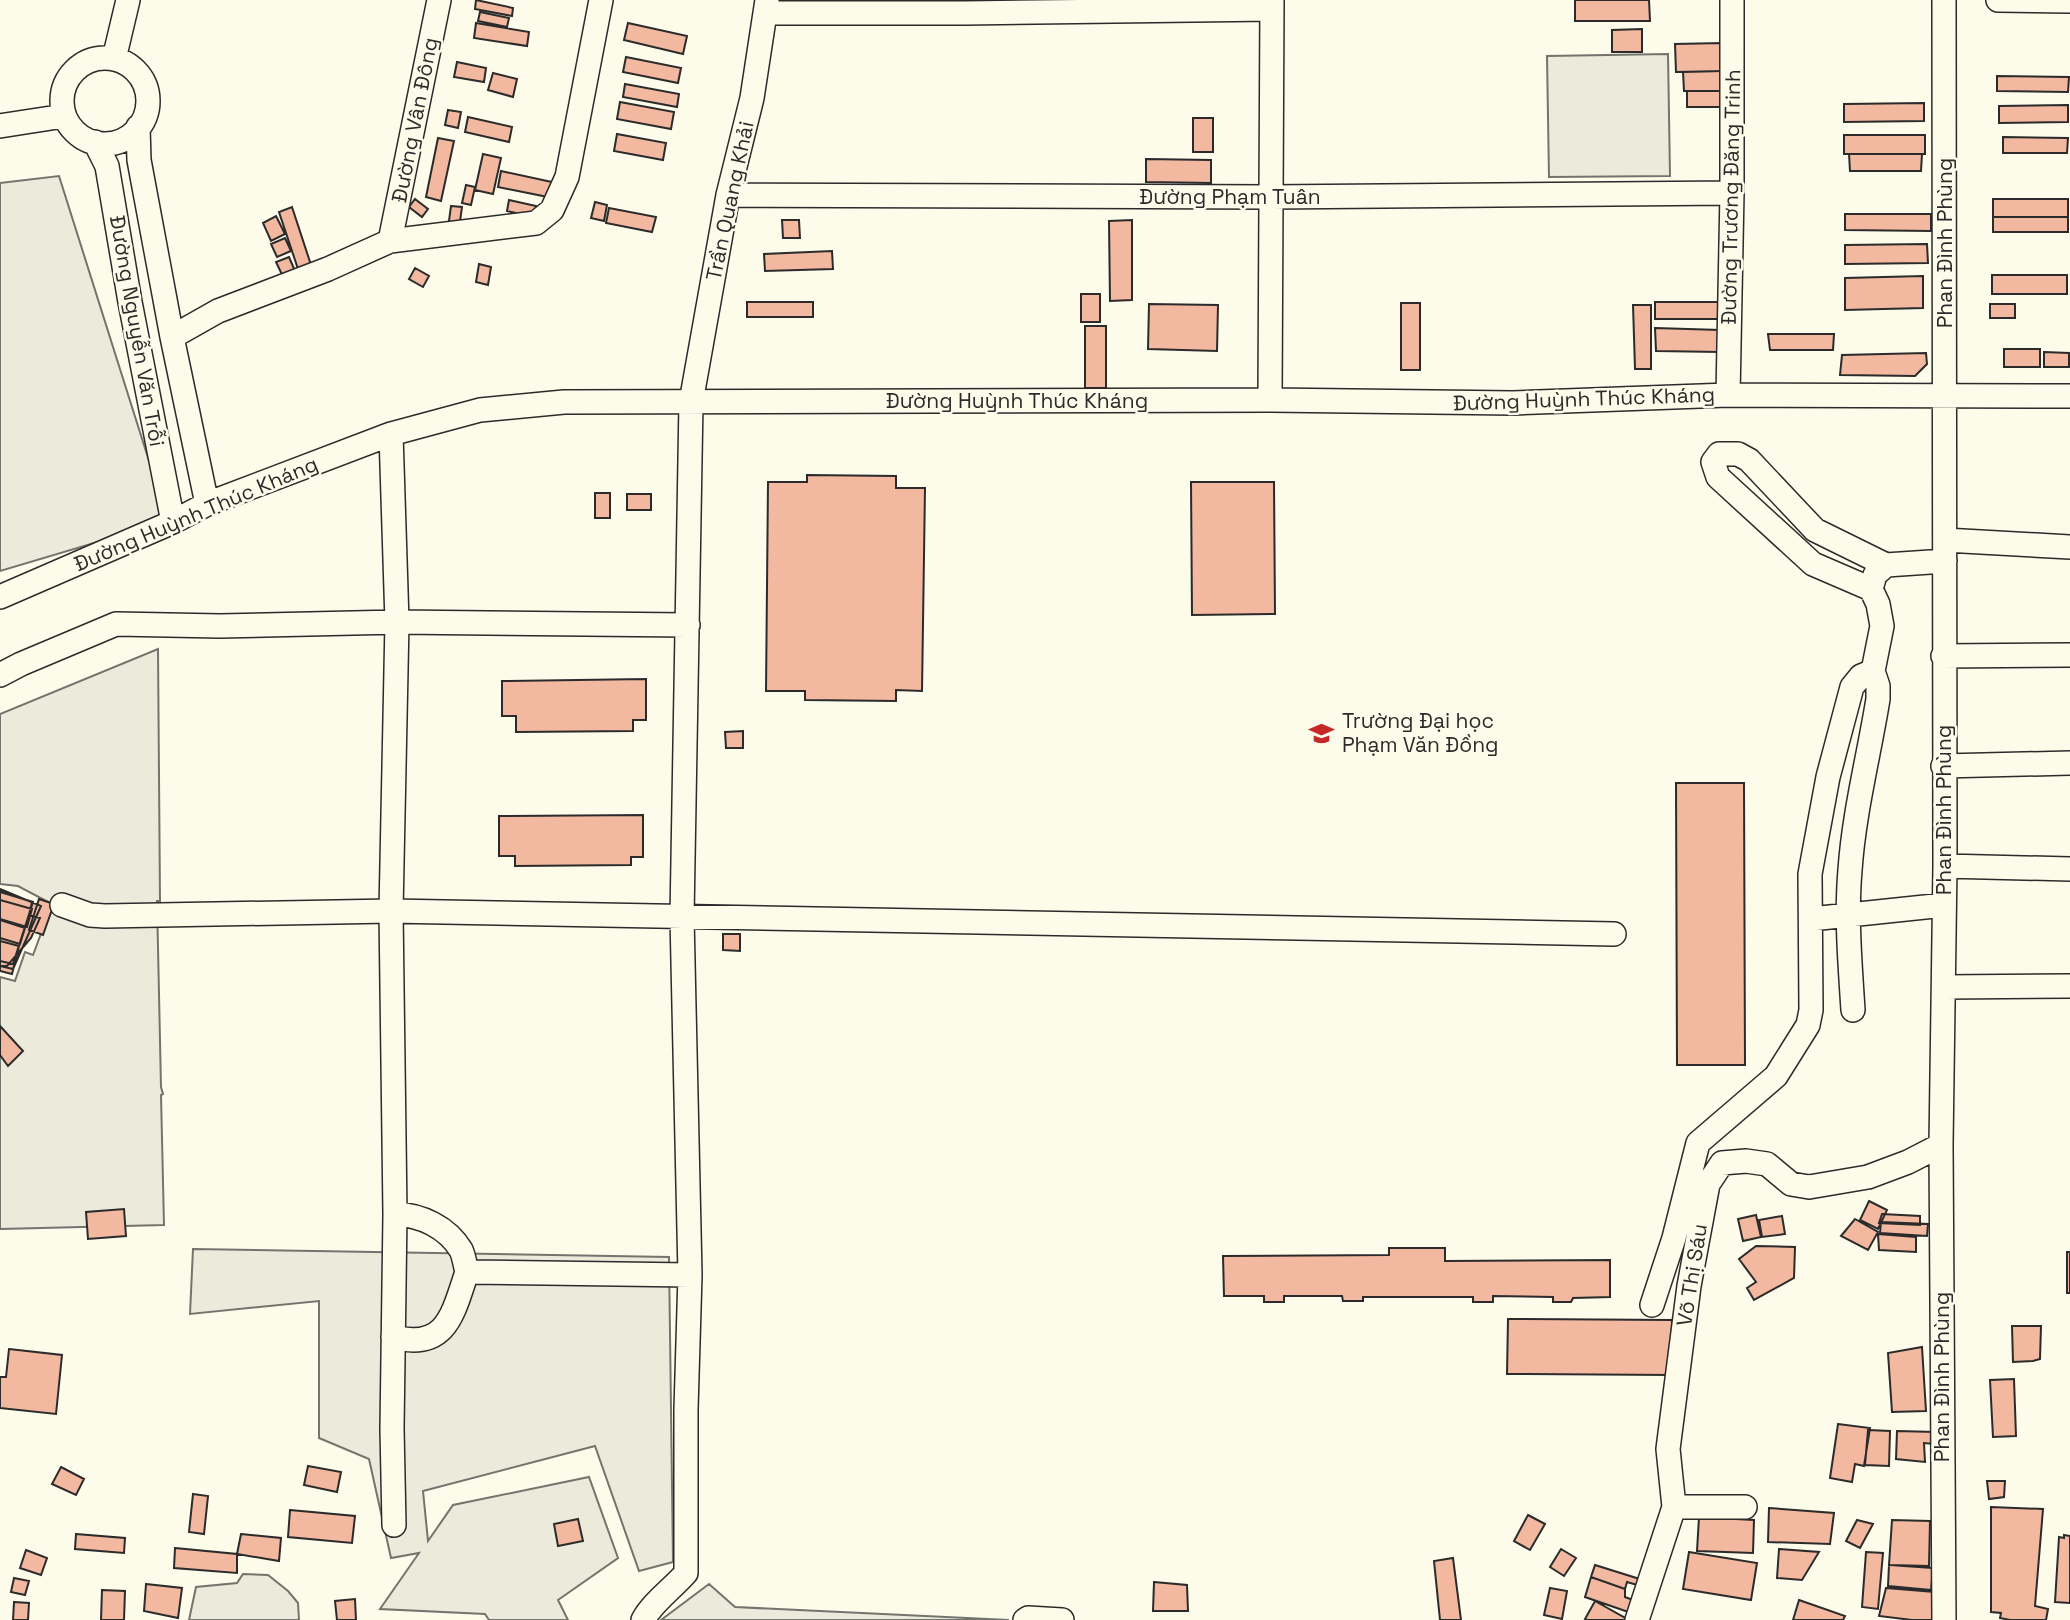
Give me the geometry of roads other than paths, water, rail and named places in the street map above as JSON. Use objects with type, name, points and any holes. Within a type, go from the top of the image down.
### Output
[{"type":"street","points":[[114,59],[128,0]]},
{"type":"street","name":"Đường Vân Đông","points":[[390,241],[439,0]]},
{"type":"street","points":[[172,337],[218,311],[328,269],[390,241],[536,223],[552,210],[567,177],[601,0]]},
{"type":"street","name":"Đường Trương Đăng Trinh","points":[[1728,395],[1732,0]]},
{"type":"street","name":"Phan Đình Phùng","points":[[1944,0],[1945,866],[1941,1145],[1944,1620]]},
{"type":"street","points":[[1998,0],[2070,1]]},
{"type":"street","points":[[766,7],[1272,5],[1270,400]]},
{"type":"street","name":"Trần Quang Khải","points":[[643,1620],[650,1607],[666,1595],[686,1573],[686,1409],[690,1275],[682,917],[691,402],[728,195],[752,98],[766,7]]},
{"type":"street","points":[[96,59],[114,59],[129,65],[141,76],[147,91],[148,107],[142,122],[131,135],[117,142],[101,144],[85,139],[72,130],[64,116],[62,98],[67,80],[79,66],[96,59]]},
{"type":"street","points":[[0,127],[64,116]]},
{"type":"street","name":"Đường Nguyễn Văn Trỗi","points":[[138,127],[139,160],[207,504]]},
{"type":"street","name":"Đường Nguyễn Văn Trỗi","points":[[95,142],[107,166],[130,302],[173,523]]},
{"type":"street","name":"Đường Phạm Tuân","points":[[728,195],[1270,197],[1732,193]]},
{"type":"street","name":"Đường Huỳnh Thúc Kháng","points":[[0,597],[173,523],[207,504],[391,434],[480,410],[564,402],[1270,400],[1513,404],[1728,395],[2070,396]]},
{"type":"street","points":[[391,434],[397,622],[391,911],[395,1214],[394,1525]]},
{"type":"street","points":[[1871,589],[1814,564],[1718,477],[1713,462],[1719,454],[1738,454],[1749,460],[1815,530],[1886,565]]},
{"type":"street","points":[[1853,1010],[1847,915],[1854,830],[1878,699],[1878,686],[1873,671],[1882,626],[1878,604],[1871,589],[1875,575],[1886,565],[1945,551],[2070,547]]},
{"type":"street","points":[[0,675],[116,624],[220,626],[397,622],[688,625]]},
{"type":"street","points":[[1944,656],[2070,655]]},
{"type":"street","points":[[1652,1305],[1674,1238],[1698,1143],[1776,1076],[1808,1025],[1811,1010],[1810,874],[1828,777],[1852,687],[1861,676],[1873,671]]},
{"type":"street","points":[[1944,766],[2070,763]]},
{"type":"street","points":[[1945,866],[2070,869]]},
{"type":"street","points":[[62,905],[90,915],[105,916],[391,911],[1614,934]]},
{"type":"street","points":[[1811,919],[1944,905]]},
{"type":"street","points":[[1944,987],[2070,986]]},
{"type":"street","name":"Võ Thị Sáu","points":[[1637,1620],[1674,1507],[1668,1448],[1689,1286],[1708,1184],[1722,1163],[1746,1161],[1767,1164],[1791,1184],[1810,1187],[1868,1177],[1908,1162],[1941,1145]]},
{"type":"street","points":[[393,1337],[411,1342],[442,1331],[453,1315],[467,1272],[461,1251],[444,1230],[415,1215],[395,1214]]},
{"type":"street","points":[[467,1272],[690,1275]]},
{"type":"street","points":[[1674,1507],[1745,1507]]},
{"type":"street","points":[[1025,1620],[1062,1620]]},
{"type":"place","name":"Trường Đại học Phạm Văn Đồng","points":[[1322,733]]}]
